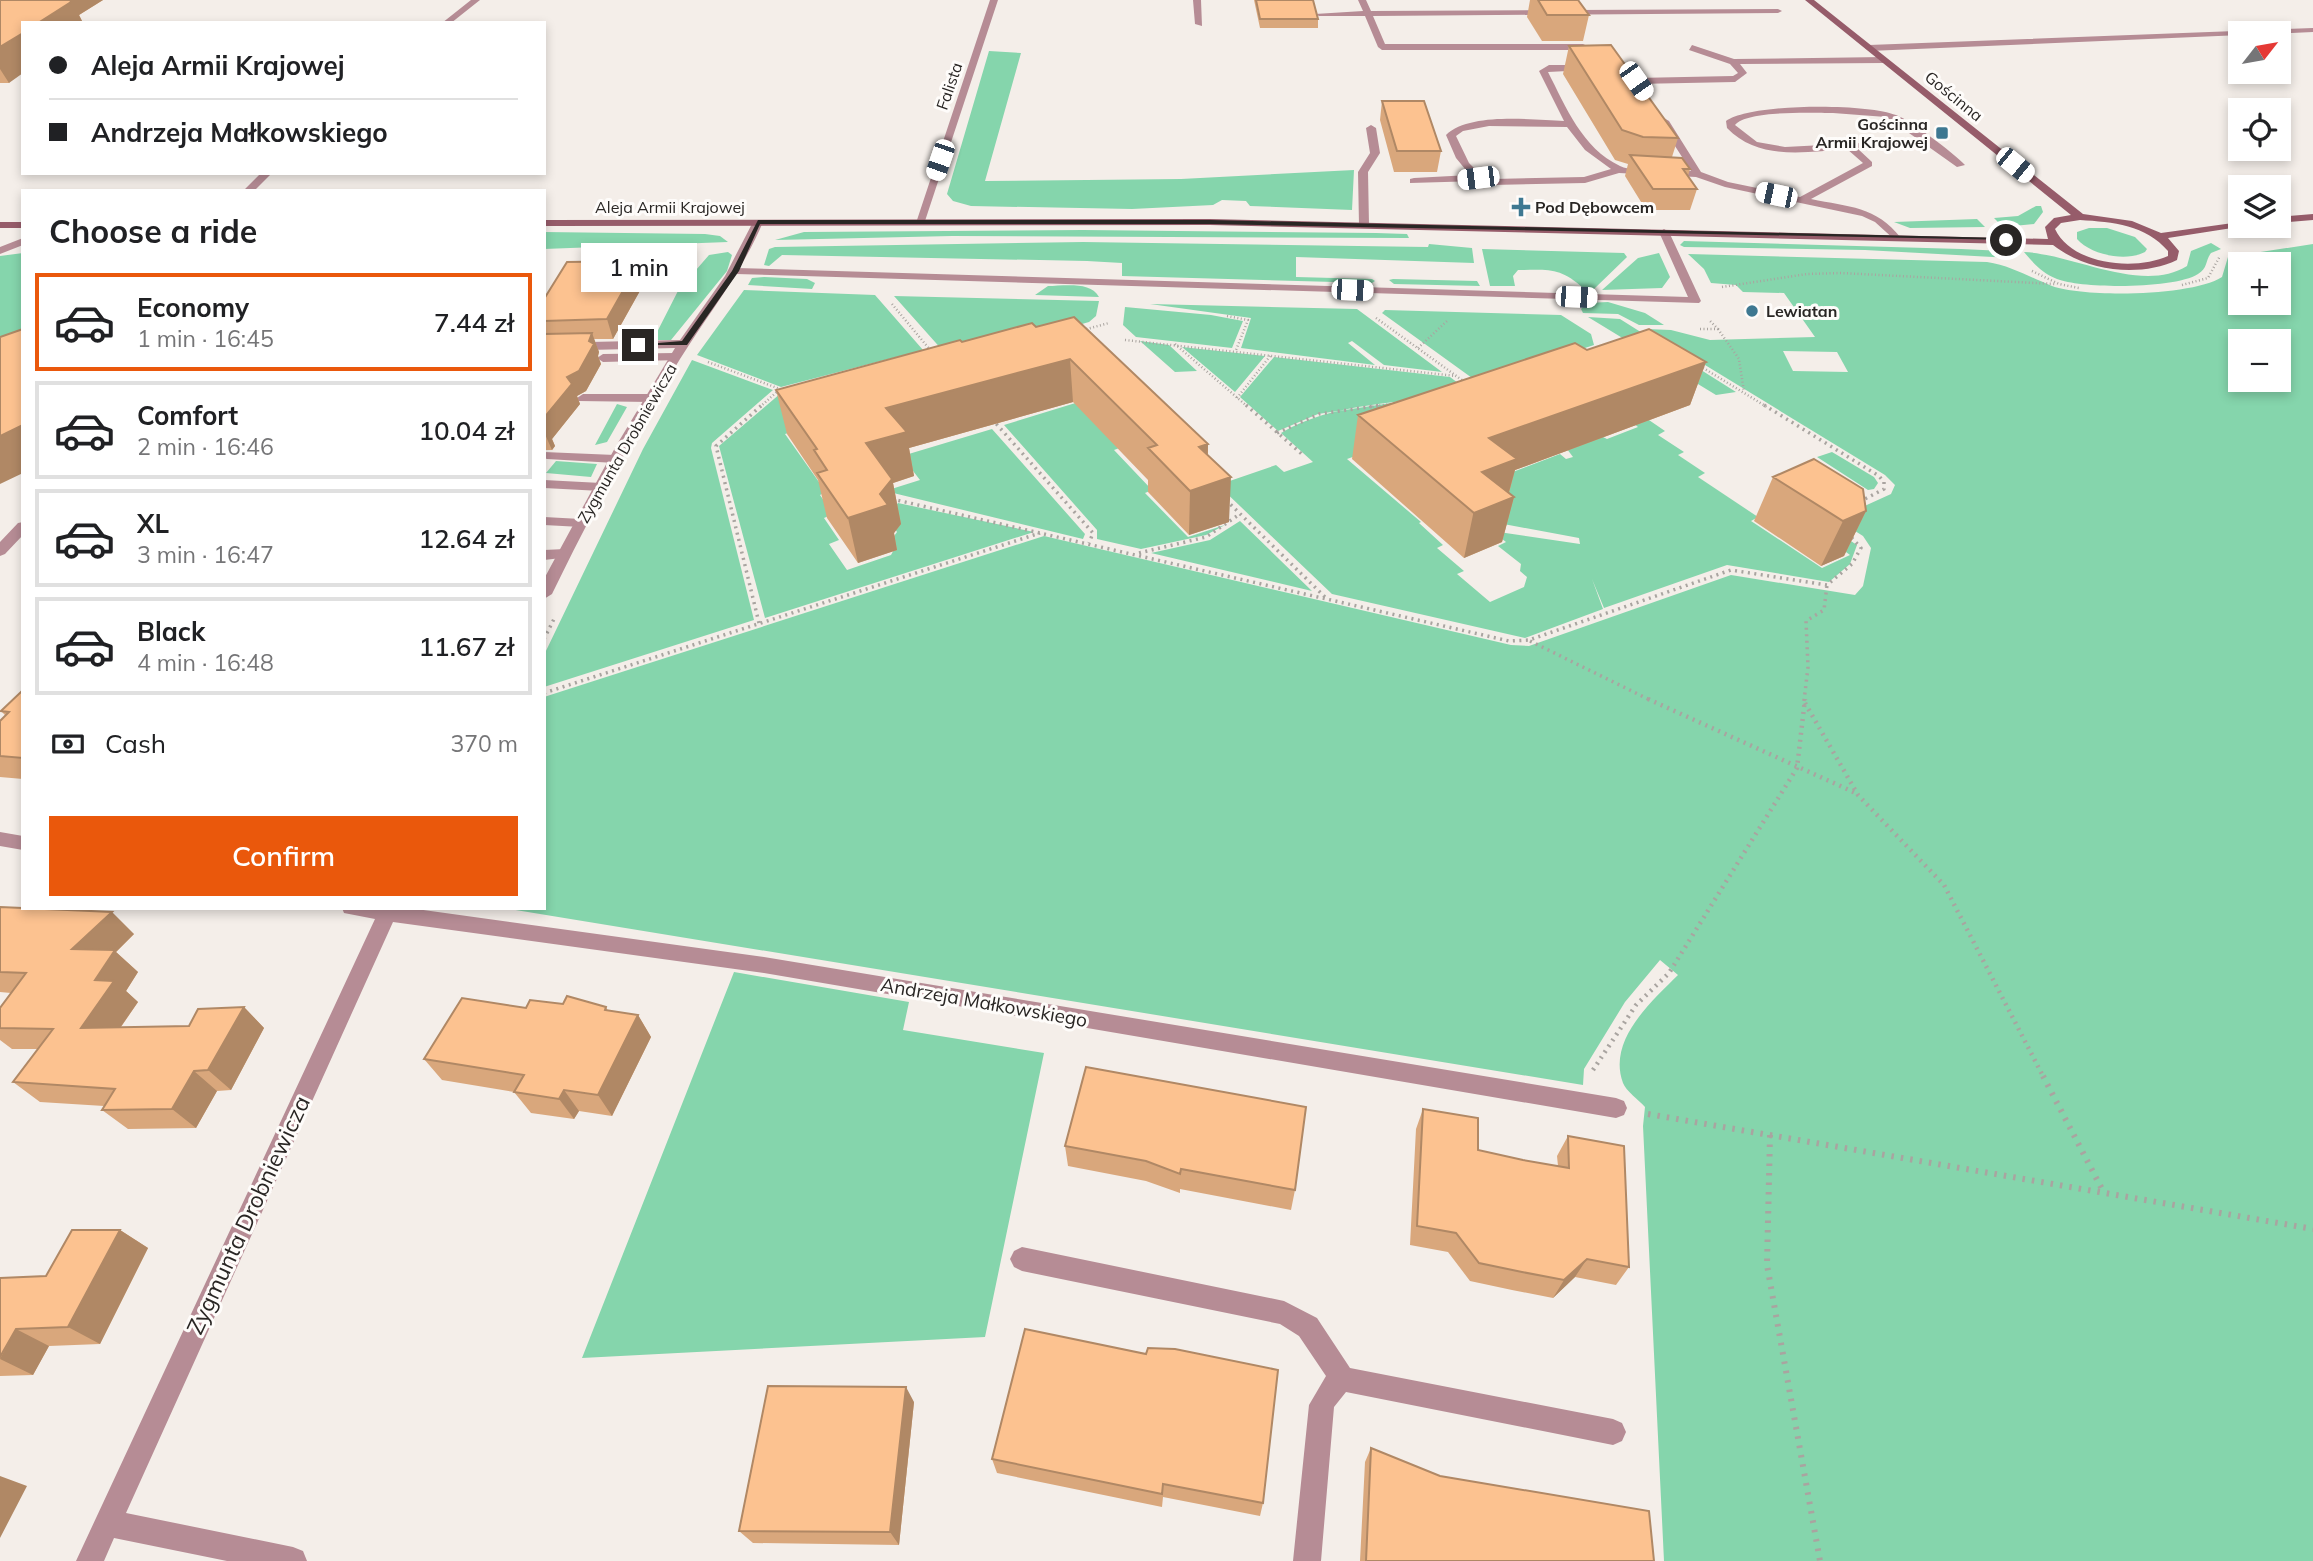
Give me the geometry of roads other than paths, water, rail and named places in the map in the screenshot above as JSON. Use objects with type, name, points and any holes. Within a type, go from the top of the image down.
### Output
[{"type":"street","points":[[449,21],[476,0]]},
{"type":"street","name":"Falista","points":[[920,221],[994,0]]},
{"type":"street","points":[[1197,0],[1199,24]]},
{"type":"street","points":[[1362,0],[1382,47],[1583,47],[1599,54]]},
{"type":"street","name":"Gościnna","points":[[1809,0],[2080,217]]},
{"type":"street","points":[[1320,14],[1778,11]]},
{"type":"street","points":[[1869,48],[2313,30]]},
{"type":"street","points":[[1692,48],[1733,62],[1884,60]]},
{"type":"street","points":[[1643,91],[1631,79],[1735,79],[1743,73],[1733,62]]},
{"type":"street","points":[[1597,67],[1549,68],[1543,71],[1570,124],[1588,148],[1619,170]]},
{"type":"street","points":[[1928,142],[1768,148],[1739,136],[1730,126],[1736,118],[1753,114],[1858,110],[1896,118],[1960,164]]},
{"type":"street","points":[[1657,111],[1692,162],[1697,174]]},
{"type":"street","points":[[1478,178],[1464,167],[1451,135],[1454,131],[1494,124],[1570,124]]},
{"type":"street","points":[[1364,225],[1363,172],[1375,153],[1371,128]]},
{"type":"street","points":[[1802,200],[1869,164],[1849,146]]},
{"type":"street","points":[[1414,181],[1478,178],[1512,184],[1585,180],[1619,170],[1697,174],[1874,217],[1896,238]]},
{"type":"street","points":[[250,189],[265,175]]},
{"type":"street","points":[[2080,217],[2113,219],[2159,236],[2174,251],[2173,258],[2166,264],[2146,268],[2081,257],[2055,242],[2050,235],[2052,224],[2080,217]]},
{"type":"street","points":[[2291,219],[2313,217]]},
{"type":"street","name":"Aleja Armii Krajowej","points":[[546,223],[920,221],[1364,225],[2055,242]]},
{"type":"street","name":"Zygmunta Drobniewicza","points":[[546,589],[650,398],[684,344],[736,271],[758,222]]},
{"type":"street","points":[[0,225],[21,225]]},
{"type":"street","points":[[2159,236],[2228,227]]},
{"type":"street","points":[[736,271],[1695,301],[1664,232]]},
{"type":"street","points":[[0,251],[21,242]]},
{"type":"street","points":[[546,347],[684,344]]},
{"type":"street","points":[[603,358],[675,358]]},
{"type":"street","points":[[583,398],[650,398]]},
{"type":"street","points":[[547,456],[615,459]]},
{"type":"street","points":[[546,484],[601,487]]},
{"type":"street","points":[[546,522],[581,523]]},
{"type":"street","points":[[0,551],[21,528]]},
{"type":"street","points":[[546,555],[565,555]]},
{"type":"street","points":[[0,839],[21,843]]},
{"type":"street","name":"Andrzeja Małkowskiego","points":[[370,910],[764,965],[1606,1107]]},
{"type":"street","name":"Zygmunta Drobniewicza","points":[[90,1561],[389,912]]},
{"type":"street","points":[[1022,1259],[1284,1313],[1308,1328],[1343,1378],[1613,1432]]},
{"type":"street","points":[[1307,1561],[1322,1405],[1331,1388],[1343,1378]]},
{"type":"street","points":[[107,1523],[293,1561]]},
{"type":"place","name":"Gościnna Armii Krajowej","points":[[1942,133]]},
{"type":"place","name":"Pod Dębowcem","points":[[1521,207]]},
{"type":"place","name":"Lewiatan","points":[[1752,311]]}]
